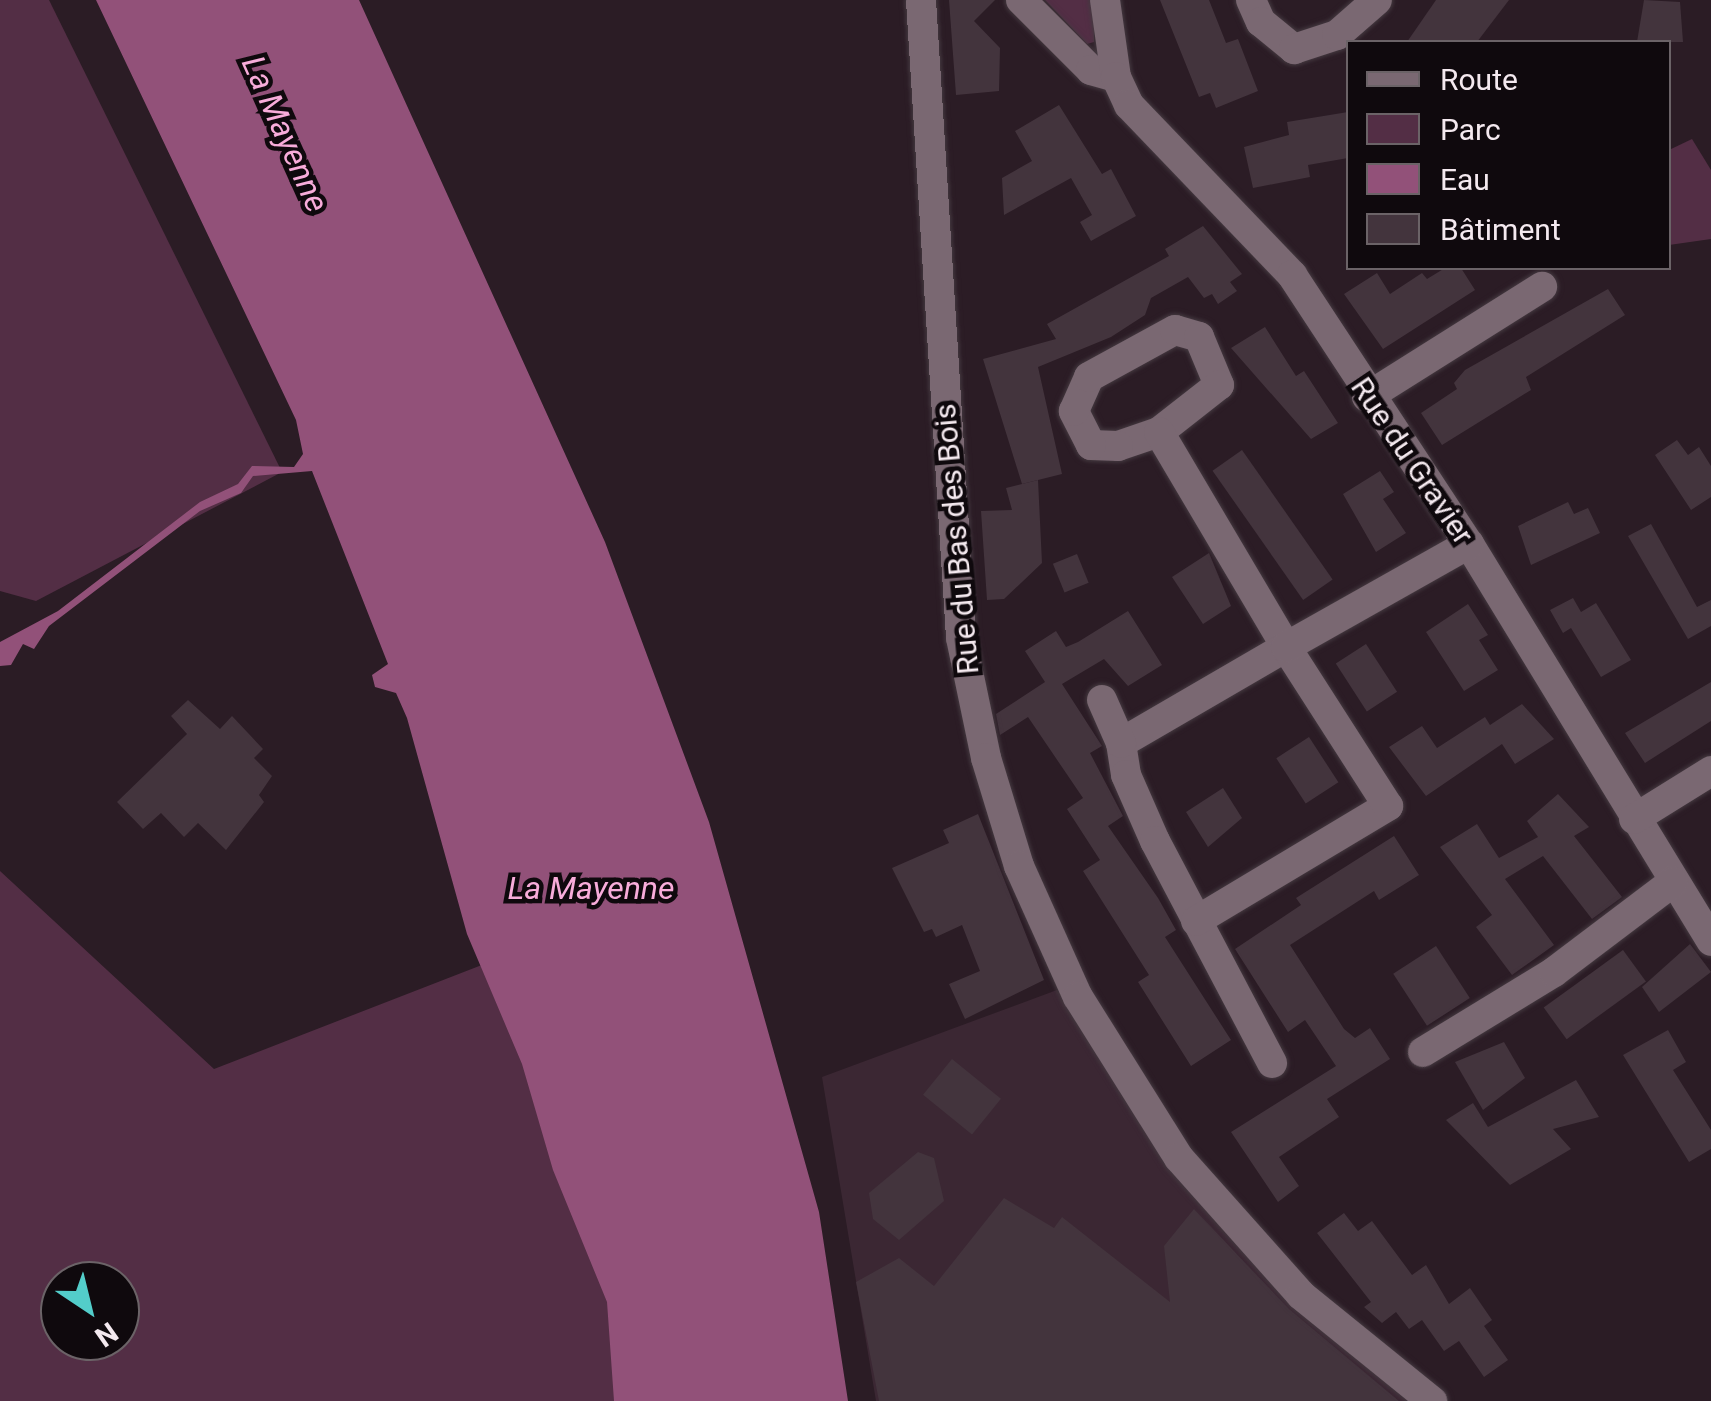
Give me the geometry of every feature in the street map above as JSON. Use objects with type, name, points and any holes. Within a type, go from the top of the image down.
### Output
[{"type":"street","name":"Rue du Bas des Bois","points":[[921,0],[961,638],[986,758],[1020,866],[1078,997],[1178,1158],[1300,1295],[1432,1401]]},
{"type":"street","points":[[1021,0],[1091,70],[1116,77]]},
{"type":"street","name":"Rue du Gravier","points":[[1105,0],[1116,77],[1154,132],[1292,275],[1367,397],[1470,544],[1711,941]]},
{"type":"street","points":[[1251,0],[1262,22],[1294,49],[1337,35],[1377,0]]},
{"type":"street","points":[[1367,397],[1542,287]]},
{"type":"street","points":[[1175,330],[1199,337],[1219,385],[1159,432],[1118,446],[1091,445],[1074,411],[1089,376],[1175,330]]},
{"type":"street","points":[[1159,432],[1286,647],[1388,806],[1196,921]]},
{"type":"street","points":[[1121,743],[1470,544]]},
{"type":"street","points":[[1102,700],[1121,743],[1126,775],[1196,921],[1272,1064]]},
{"type":"street","points":[[1634,819],[1711,771]]},
{"type":"street","points":[[1422,1052],[1554,972],[1673,882]]},
{"type":"shaded area","points":[[1057,990],[1191,1172],[1422,1401],[876,1401],[822,1077]]},
{"type":"green space","points":[[0,0],[49,0],[282,472],[36,601],[0,591]]},
{"type":"green space","points":[[1045,0],[1094,0],[1094,42],[1087,44]]},
{"type":"green space","points":[[1692,139],[1711,170],[1711,239],[1671,245],[1671,149]]},
{"type":"green space","points":[[0,871],[214,1069],[505,956],[648,1401],[0,1401]]},
{"type":"water","name":"La Mayenne","points":[[96,0],[359,0],[605,542],[709,822],[819,1212],[848,1401],[614,1401],[607,1302],[553,1170],[522,1064],[467,934],[407,718],[396,693],[375,687],[372,675],[388,664],[312,471],[253,476],[241,493],[200,511],[49,626],[34,649],[23,644],[11,665],[0,666],[0,642],[58,611],[200,502],[238,484],[252,466],[294,467],[303,454],[296,420]]},
{"type":"building","points":[[949,0],[995,0],[974,21],[1000,48],[999,91],[956,95]]},
{"type":"building","points":[[1160,0],[1209,0],[1226,43],[1238,39],[1258,91],[1216,108],[1210,93],[1199,97]]},
{"type":"building","points":[[1436,0],[1509,0],[1479,40],[1408,40]]},
{"type":"building","points":[[1644,0],[1680,2],[1683,42],[1637,40]]},
{"type":"building","points":[[1059,105],[1102,174],[1111,169],[1136,216],[1091,241],[1080,222],[1092,215],[1071,178],[1004,215],[1002,178],[1032,161],[1015,131]]},
{"type":"building","points":[[1346,112],[1346,158],[1308,165],[1310,177],[1253,188],[1244,147],[1289,135],[1287,122]]},
{"type":"building","points":[[1203,226],[1242,274],[1230,282],[1237,291],[1218,304],[1212,294],[1204,298],[1188,277],[1151,298],[1145,315],[1111,337],[1038,367],[1062,474],[1022,484],[983,359],[1056,339],[1047,324],[1169,256],[1165,249]]},
{"type":"building","points":[[1442,270],[1462,270],[1475,290],[1383,349],[1344,294],[1377,273],[1390,294],[1422,273],[1427,279]]},
{"type":"building","points":[[1608,289],[1625,315],[1526,377],[1531,390],[1442,445],[1421,413],[1457,389],[1454,383],[1465,370]]},
{"type":"building","points":[[1265,327],[1296,376],[1304,371],[1338,423],[1311,439],[1231,348]]},
{"type":"building","points":[[1677,440],[1688,455],[1699,447],[1711,466],[1711,497],[1691,510],[1655,455]]},
{"type":"building","points":[[1242,450],[1333,579],[1303,600],[1213,471]]},
{"type":"building","points":[[1380,471],[1394,492],[1383,499],[1406,533],[1376,552],[1343,494]]},
{"type":"building","points":[[1038,480],[1042,563],[1004,599],[987,600],[981,511],[1012,510],[1006,488]]},
{"type":"building","points":[[1568,502],[1574,514],[1588,508],[1600,533],[1531,565],[1518,526]]},
{"type":"building","points":[[1651,524],[1697,607],[1711,600],[1711,626],[1688,639],[1628,536]]},
{"type":"building","points":[[1209,553],[1231,606],[1203,624],[1172,577]]},
{"type":"building","points":[[1077,554],[1089,583],[1065,592],[1053,564]]},
{"type":"building","points":[[1573,598],[1581,612],[1596,603],[1631,660],[1601,677],[1571,628],[1563,633],[1550,610]]},
{"type":"building","points":[[1468,604],[1488,635],[1479,640],[1498,670],[1464,691],[1426,632]]},
{"type":"building","points":[[1128,611],[1162,665],[1128,686],[1104,659],[1062,684],[1102,746],[1090,753],[1123,816],[1108,826],[1158,898],[1176,930],[1165,937],[1231,1040],[1191,1066],[1138,982],[1149,975],[1083,871],[1100,860],[1067,809],[1083,798],[1028,717],[1000,735],[996,714],[1045,682],[1025,651],[1056,631],[1066,647]]},
{"type":"building","points":[[1366,644],[1397,692],[1367,711],[1336,664]]},
{"type":"building","points":[[1711,682],[1711,721],[1645,763],[1625,733]]},
{"type":"building","points":[[188,700],[220,729],[232,716],[263,749],[254,758],[272,776],[259,795],[264,802],[226,850],[198,823],[184,837],[161,813],[143,829],[117,802],[187,734],[171,716]]},
{"type":"building","points":[[1522,704],[1554,739],[1515,764],[1502,744],[1426,796],[1389,747],[1422,726],[1437,748],[1485,717],[1490,725]]},
{"type":"building","points":[[1309,737],[1338,782],[1306,804],[1276,758]]},
{"type":"building","points":[[1223,788],[1242,818],[1208,847],[1186,812]]},
{"type":"building","points":[[1558,794],[1589,827],[1574,836],[1622,897],[1592,919],[1543,856],[1505,879],[1554,945],[1512,975],[1476,927],[1492,915],[1440,847],[1477,824],[1499,858],[1538,837],[1527,821]]},
{"type":"building","points":[[978,814],[1044,980],[965,1019],[949,984],[980,971],[962,925],[936,937],[932,929],[924,932],[892,868],[949,843],[943,830]]},
{"type":"building","points":[[1394,836],[1419,875],[1379,900],[1374,891],[1290,945],[1344,1029],[1355,1038],[1370,1028],[1390,1059],[1327,1099],[1339,1117],[1279,1157],[1299,1186],[1278,1202],[1231,1132],[1336,1066],[1305,1020],[1288,1032],[1235,949],[1301,905],[1296,898]]},
{"type":"building","points":[[1690,944],[1711,972],[1659,1012],[1642,987]]},
{"type":"building","points":[[1436,946],[1470,998],[1427,1026],[1393,974]]},
{"type":"building","points":[[1623,950],[1646,982],[1567,1039],[1544,1008]]},
{"type":"building","points":[[1668,1030],[1686,1062],[1673,1070],[1711,1130],[1711,1149],[1689,1162],[1623,1055]]},
{"type":"building","points":[[1504,1042],[1525,1078],[1483,1110],[1455,1062]]},
{"type":"building","points":[[952,1059],[1001,1099],[972,1134],[923,1095]]},
{"type":"building","points":[[1576,1080],[1599,1117],[1553,1129],[1571,1149],[1510,1185],[1446,1120],[1473,1103],[1488,1127]]},
{"type":"building","points":[[918,1152],[934,1158],[944,1201],[899,1240],[873,1219],[869,1193]]},
{"type":"building","points":[[1004,1198],[1054,1228],[1062,1217],[1170,1302],[1164,1246],[1194,1209],[1289,1309],[1399,1401],[879,1401],[856,1282],[899,1258],[934,1286]]},
{"type":"building","points":[[1344,1213],[1358,1231],[1372,1221],[1412,1275],[1426,1265],[1449,1304],[1470,1288],[1492,1320],[1484,1326],[1508,1360],[1484,1377],[1459,1341],[1444,1351],[1422,1320],[1409,1329],[1396,1312],[1382,1323],[1364,1307],[1371,1302],[1317,1233]]}]
